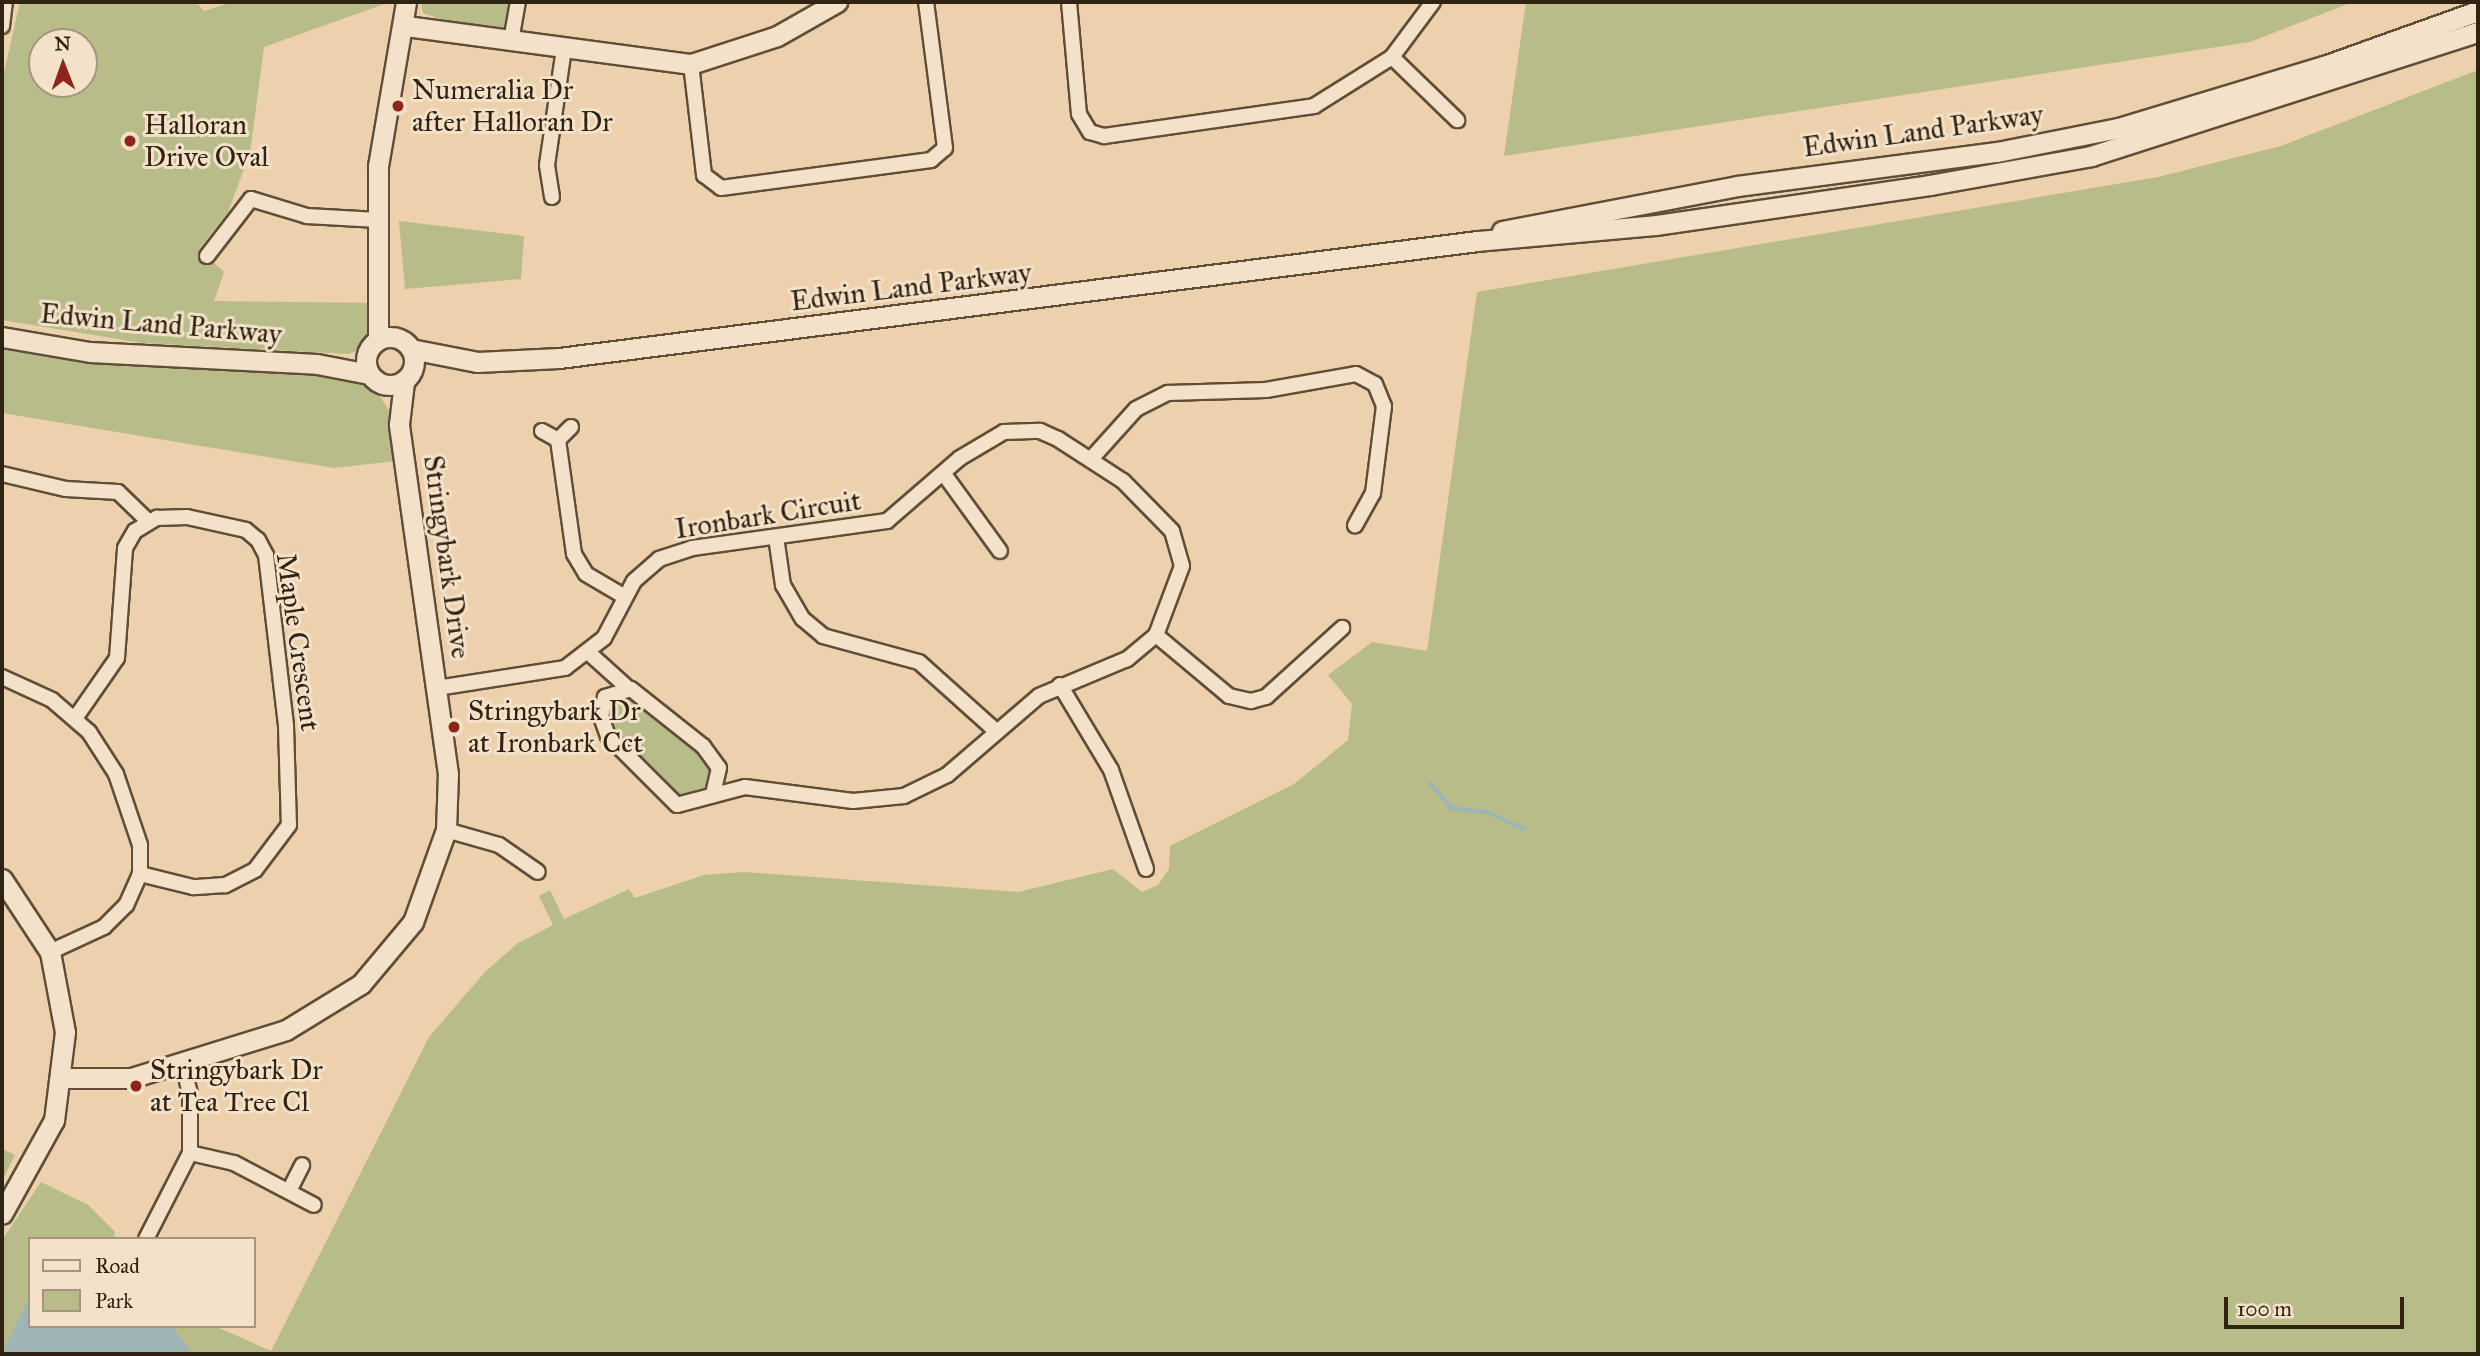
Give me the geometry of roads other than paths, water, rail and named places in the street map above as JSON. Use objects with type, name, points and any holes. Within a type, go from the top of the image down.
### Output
[{"type":"main road","name":"Stringybark Drive","points":[[63,1077],[120,1080],[183,1063],[286,1030],[361,984],[412,922],[446,830],[448,774],[437,688],[399,424],[384,357],[378,220],[380,145],[405,26],[406,2]]},
{"type":"main road","points":[[405,26],[564,50],[691,64],[777,36],[837,2]]},
{"type":"main road","name":"Edwin Land Parkway","points":[[1362,256],[1737,186],[1997,152],[2118,128],[2478,11]]},
{"type":"main road","name":"Edwin Land Parkway","points":[[2,337],[90,352],[317,364],[384,357],[466,361],[586,355],[1362,256],[1656,225],[2091,156],[2478,32]]},
{"type":"main road","name":"Stringybark Drive","points":[[384,357],[408,377],[399,424]]},
{"type":"main road","name":"Edwin Land Parkway","points":[[384,357],[408,377],[466,361]]},
{"type":"main road","points":[[2,879],[50,952],[65,1032],[63,1077],[39,1157],[2,1214]]},
{"type":"street","points":[[2,26],[5,2]]},
{"type":"street","points":[[511,41],[517,2]]},
{"type":"street","points":[[691,64],[704,175],[721,188],[931,160],[945,148],[926,2]]},
{"type":"street","points":[[1069,2],[1079,114],[1098,135],[1297,111],[1349,89],[1392,57],[1433,2]]},
{"type":"street","points":[[552,197],[547,165],[564,50]]},
{"type":"street","points":[[1392,57],[1457,120]]},
{"type":"street","points":[[207,256],[251,199],[307,216],[378,220]]},
{"type":"street","points":[[1091,459],[1136,409],[1168,393],[1266,390],[1359,374],[1377,388],[1384,411],[1373,493],[1355,525]]},
{"type":"street","points":[[558,440],[571,427]]},
{"type":"street","name":"Ironbark Circuit","points":[[437,688],[549,673],[589,653],[609,631],[625,597],[642,572],[675,552],[887,521],[990,438],[1020,429],[1058,439],[1091,459],[1156,510],[1179,546],[1175,594],[1157,635],[1127,659],[1060,685],[996,731],[947,775],[897,798],[853,801],[757,789],[713,795],[690,807],[667,799],[608,736],[602,676],[589,653]]},
{"type":"street","points":[[542,431],[558,440]]},
{"type":"street","points":[[558,440],[575,558],[590,576],[625,597]]},
{"type":"street","points":[[2,474],[66,489],[118,492],[148,521],[125,548],[117,658],[76,718]]},
{"type":"street","points":[[944,474],[1000,551]]},
{"type":"street","name":"Maple Crescent","points":[[141,874],[192,887],[235,882],[256,870],[284,837],[293,797],[266,555],[246,530],[221,522],[167,516],[148,521]]},
{"type":"street","points":[[776,537],[782,585],[803,620],[823,636],[919,662],[941,675],[996,731]]},
{"type":"street","points":[[1157,635],[1229,696],[1251,701],[1266,697],[1342,628]]},
{"type":"street","name":"Ironbark Circuit","points":[[589,653],[716,762],[757,789]]},
{"type":"street","points":[[2,677],[76,718],[120,784],[140,845],[141,874],[125,905],[104,927],[50,952]]},
{"type":"street","points":[[1060,685],[1111,770],[1146,869]]},
{"type":"street","points":[[603,701],[629,689]]},
{"type":"street","points":[[713,795],[716,762]]},
{"type":"street","points":[[446,830],[499,845],[538,872]]},
{"type":"street","points":[[147,1237],[190,1153],[190,1094],[183,1063]]},
{"type":"street","points":[[190,1153],[230,1161],[314,1205]]},
{"type":"street","points":[[289,1191],[302,1165]]},
{"type":"waterway","points":[[1430,783],[1452,808],[1490,813],[1525,829]]},
{"type":"place","name":"Numeralia Dr after Halloran Dr","points":[[398,106]]},
{"type":"place","name":"Halloran Drive Oval","points":[[130,141]]},
{"type":"place","name":"Stringybark Dr at Ironbark Cct","points":[[454,727]]},
{"type":"place","name":"Stringybark Dr at Tea Tree Cl","points":[[136,1086]]}]
